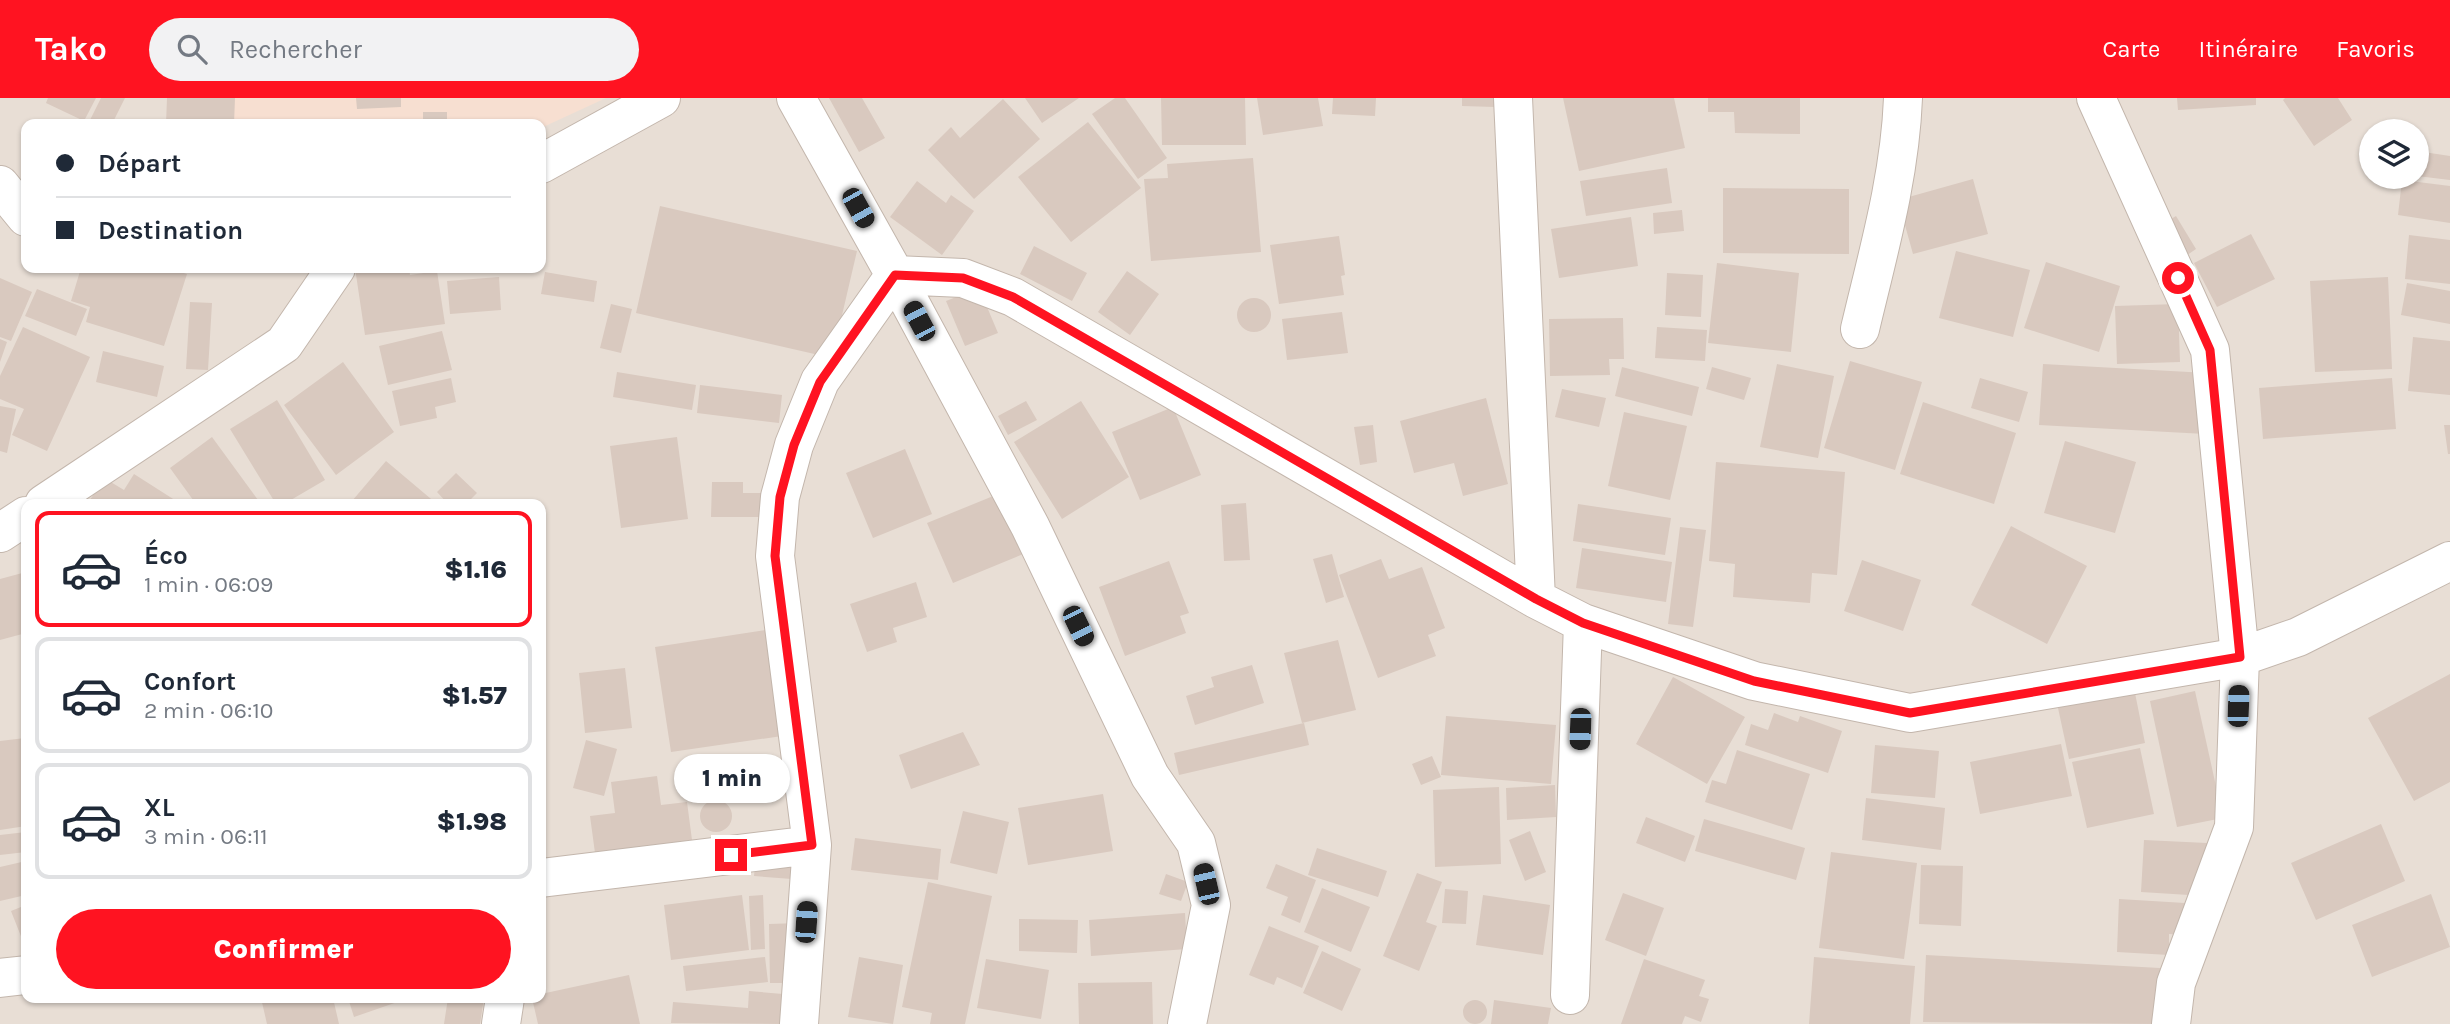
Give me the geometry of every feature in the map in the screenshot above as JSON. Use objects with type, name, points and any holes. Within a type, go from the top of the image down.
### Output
[{"type":"street","points":[[546,161],[661,98]]},
{"type":"street","points":[[796,98],[1030,526],[1150,776],[1196,843],[1211,905],[1187,1024]]},
{"type":"street","points":[[1513,98],[1536,599]]},
{"type":"street","points":[[1860,329],[1892,192],[1901,139],[1903,98]]},
{"type":"street","points":[[2096,98],[2210,350],[2240,657],[2234,827],[2176,983],[2171,1024]]},
{"type":"street","points":[[0,185],[21,211]]},
{"type":"street","points":[[52,499],[284,344],[333,273]]},
{"type":"street","points":[[895,275],[963,278],[1013,297],[1536,599],[1583,623],[1754,681],[1910,713],[2240,657],[2298,637],[2450,561]]},
{"type":"street","points":[[799,1024],[812,845],[775,556],[780,497],[794,445],[820,382],[895,275]]},
{"type":"street","points":[[0,533],[21,519]]},
{"type":"street","points":[[1570,995],[1583,623]]},
{"type":"street","points":[[546,877],[812,845]]},
{"type":"street","points":[[0,978],[21,976]]},
{"type":"street","points":[[501,1024],[504,1003]]},
{"type":"shaded area","points":[[0,98],[2450,98],[2450,1024],[0,1024]]},
{"type":"shaded area","points":[[226,98],[606,98],[546,126],[546,119],[226,119]]},
{"type":"building","points":[[48,98],[96,98],[85,119],[46,103]]},
{"type":"building","points":[[101,98],[125,98],[114,119],[90,119]]},
{"type":"building","points":[[167,98],[235,98],[234,119],[166,119]]},
{"type":"building","points":[[356,98],[401,98],[401,107],[357,109]]},
{"type":"building","points":[[829,98],[862,98],[885,138],[859,152]]},
{"type":"building","points":[[1025,98],[1079,98],[1042,123]]},
{"type":"building","points":[[1115,98],[1125,98],[1167,158],[1138,179],[1092,114]]},
{"type":"building","points":[[1161,98],[1245,98],[1246,145],[1162,145]]},
{"type":"building","points":[[1257,98],[1318,98],[1323,126],[1263,135]]},
{"type":"building","points":[[1333,98],[1376,98],[1375,116],[1332,114]]},
{"type":"building","points":[[1462,98],[1495,98],[1495,107],[1462,106]]},
{"type":"building","points":[[1563,98],[1674,98],[1685,148],[1579,171]]},
{"type":"building","points":[[1708,98],[1800,98],[1800,134],[1735,133],[1734,112],[1708,112]]},
{"type":"building","points":[[2177,98],[2256,98],[2256,105],[2178,110]]},
{"type":"building","points":[[2338,98],[2352,120],[2314,146],[2283,100]]},
{"type":"building","points":[[1003,99],[1040,139],[974,199],[928,150],[951,127],[960,138]]},
{"type":"building","points":[[423,112],[447,112],[447,119],[423,119]]},
{"type":"building","points":[[1088,122],[1141,188],[1071,242],[1018,177]]},
{"type":"building","points":[[2429,153],[2450,156],[2450,180],[2429,177]]},
{"type":"building","points":[[1253,158],[1261,252],[1151,261],[1144,179],[1168,178],[1167,164]]},
{"type":"building","points":[[1667,168],[1672,203],[1586,216],[1580,181]]},
{"type":"building","points":[[1973,179],[1988,234],[1913,254],[1898,200]]},
{"type":"building","points":[[917,181],[946,203],[951,195],[974,211],[942,255],[890,217]]},
{"type":"building","points":[[2429,183],[2450,186],[2450,223],[2398,215],[2401,189],[2429,189]]},
{"type":"building","points":[[1723,188],[1849,189],[1849,254],[1723,253]]},
{"type":"building","points":[[660,206],[857,251],[832,358],[636,313]]},
{"type":"building","points":[[1682,210],[1684,231],[1654,234],[1653,213]]},
{"type":"building","points":[[2176,216],[2196,249],[2177,262],[2156,228]]},
{"type":"building","points":[[1631,217],[1638,266],[1559,278],[1551,229]]},
{"type":"building","points":[[2251,234],[2275,279],[2217,307],[2194,263]]},
{"type":"building","points":[[2409,235],[2450,240],[2450,284],[2405,279]]},
{"type":"building","points":[[1339,236],[1345,275],[1341,276],[1344,295],[1279,304],[1270,245]]},
{"type":"building","points":[[1034,246],[1087,273],[1072,301],[1020,274]]},
{"type":"building","points":[[1956,251],[2030,270],[2013,337],[1939,318]]},
{"type":"building","points":[[2046,262],[2120,286],[2099,352],[2024,328]]},
{"type":"building","points":[[1717,263],[1799,273],[1791,352],[1708,343]]},
{"type":"building","points":[[1127,271],[1159,294],[1130,335],[1098,312]]},
{"type":"building","points":[[546,272],[597,281],[594,302],[541,294]]},
{"type":"building","points":[[79,273],[187,274],[164,346],[86,322],[90,307],[71,301]]},
{"type":"building","points":[[356,273],[437,273],[445,324],[365,335]]},
{"type":"building","points":[[1667,273],[1703,275],[1701,317],[1665,315]]},
{"type":"building","points":[[499,277],[501,310],[450,314],[447,281]]},
{"type":"building","points":[[2388,277],[2392,369],[2315,372],[2310,281]]},
{"type":"building","points":[[0,278],[32,292],[11,341],[0,337]]},
{"type":"building","points":[[2407,283],[2450,291],[2450,324],[2401,315]]},
{"type":"building","points":[[979,288],[998,333],[965,346],[946,301]]},
{"type":"building","points":[[37,289],[87,309],[76,336],[25,316]]},
{"type":"building","points":[[1254,298],[1266,303],[1271,315],[1266,327],[1254,332],[1242,327],[1237,315],[1242,303]]},
{"type":"building","points":[[190,302],[212,303],[208,370],[186,369]]},
{"type":"building","points":[[611,304],[632,309],[621,353],[600,348]]},
{"type":"building","points":[[2178,304],[2180,362],[2117,364],[2115,306]]},
{"type":"building","points":[[1342,312],[1348,353],[1287,360],[1282,319]]},
{"type":"building","points":[[1623,318],[1624,359],[1609,359],[1610,375],[1550,376],[1549,319]]},
{"type":"building","points":[[23,327],[90,357],[47,451],[12,435],[24,409],[0,399],[0,376]]},
{"type":"building","points":[[1657,327],[1707,330],[1705,361],[1655,358]]},
{"type":"building","points":[[442,331],[452,370],[388,385],[379,346]]},
{"type":"building","points":[[2413,337],[2450,341],[2450,395],[2408,391]]},
{"type":"building","points":[[0,339],[7,342],[0,362]]},
{"type":"building","points":[[103,351],[164,366],[157,397],[96,382]]},
{"type":"building","points":[[1850,361],[1922,382],[1895,470],[1824,448]]},
{"type":"building","points":[[343,362],[394,432],[336,475],[284,405]]},
{"type":"building","points":[[1777,364],[1834,376],[1818,458],[1760,447]]},
{"type":"building","points":[[2043,364],[2207,373],[2205,434],[2039,425]]},
{"type":"building","points":[[1622,367],[1699,387],[1692,416],[1615,396]]},
{"type":"building","points":[[1712,367],[1751,378],[1744,400],[1706,389]]},
{"type":"building","points":[[617,372],[696,385],[692,410],[613,397]]},
{"type":"building","points":[[451,378],[456,402],[435,407],[437,418],[400,426],[392,391]]},
{"type":"building","points":[[1980,378],[2028,392],[2019,422],[1971,408]]},
{"type":"building","points":[[2392,378],[2396,429],[2263,439],[2259,388]]},
{"type":"building","points":[[700,385],[782,395],[779,423],[697,413]]},
{"type":"building","points":[[1562,389],[1606,398],[1599,427],[1555,417]]},
{"type":"building","points":[[1486,398],[1508,484],[1463,496],[1454,463],[1414,473],[1400,421]]},
{"type":"building","points":[[277,400],[325,480],[293,499],[273,499],[230,429]]},
{"type":"building","points":[[1026,401],[1037,420],[1008,435],[998,416]]},
{"type":"building","points":[[1081,401],[1129,477],[1062,519],[1014,442]]},
{"type":"building","points":[[1923,402],[2016,433],[1994,504],[1900,474]]},
{"type":"building","points":[[0,406],[16,409],[7,453],[0,451]]},
{"type":"building","points":[[1173,407],[1201,475],[1140,500],[1112,432]]},
{"type":"building","points":[[1624,412],[1687,426],[1670,500],[1608,486]]},
{"type":"building","points":[[1373,425],[1377,462],[1360,465],[1354,427]]},
{"type":"building","points":[[2444,425],[2450,425],[2450,454],[2448,454]]},
{"type":"building","points":[[212,437],[257,499],[192,499],[170,468]]},
{"type":"building","points":[[677,437],[688,519],[621,528],[610,446]]},
{"type":"building","points":[[2065,441],[2136,462],[2115,533],[2044,513]]},
{"type":"building","points":[[905,449],[932,514],[873,538],[846,473]]},
{"type":"building","points":[[386,461],[431,499],[354,499]]},
{"type":"building","points":[[1716,462],[1845,472],[1837,575],[1812,573],[1810,603],[1733,597],[1735,564],[1709,561]]},
{"type":"building","points":[[456,473],[477,493],[471,499],[443,499],[437,492]]},
{"type":"building","points":[[134,474],[173,499],[91,499],[104,478],[124,490]]},
{"type":"building","points":[[712,482],[743,482],[743,493],[772,493],[772,517],[711,517]]},
{"type":"building","points":[[1008,490],[1033,550],[953,583],[927,523]]},
{"type":"building","points":[[1246,503],[1250,560],[1224,561],[1221,505]]},
{"type":"building","points":[[1578,504],[1671,518],[1665,555],[1573,541]]},
{"type":"building","points":[[2011,526],[2087,566],[2047,644],[1971,605]]},
{"type":"building","points":[[1680,527],[1706,530],[1693,627],[1668,624]]},
{"type":"building","points":[[1582,548],[1672,562],[1666,602],[1576,588]]},
{"type":"building","points":[[1332,554],[1344,597],[1326,603],[1313,559]]},
{"type":"building","points":[[1381,559],[1389,579],[1422,567],[1445,628],[1428,635],[1436,656],[1378,678],[1339,575]]},
{"type":"building","points":[[1862,560],[1921,580],[1903,631],[1844,611]]},
{"type":"building","points":[[1169,561],[1189,613],[1180,616],[1186,633],[1125,656],[1099,587]]},
{"type":"building","points":[[21,573],[21,634],[0,640],[0,579]]},
{"type":"building","points":[[916,582],[927,617],[893,628],[897,642],[867,652],[850,604]]},
{"type":"building","points":[[766,630],[782,736],[671,752],[655,647]]},
{"type":"building","points":[[1338,640],[1356,710],[1302,723],[1284,653]]},
{"type":"building","points":[[1252,665],[1264,703],[1195,725],[1186,696],[1214,687],[1211,677]]},
{"type":"building","points":[[625,668],[632,728],[585,733],[579,673]]},
{"type":"building","points":[[2450,674],[2450,782],[2414,801],[2368,718]]},
{"type":"building","points":[[1673,677],[1745,717],[1707,784],[1636,744]]},
{"type":"building","points":[[2132,678],[2145,743],[2069,759],[2055,694]]},
{"type":"building","points":[[2195,691],[2223,818],[2177,827],[2150,701]]},
{"type":"building","points":[[1774,713],[1798,722],[1800,716],[1842,731],[1828,773],[1745,745],[1751,724],[1768,730]]},
{"type":"building","points":[[1446,716],[1556,725],[1551,784],[1441,775]]},
{"type":"building","points":[[1304,723],[1309,745],[1179,775],[1174,753]]},
{"type":"building","points":[[963,732],[980,765],[911,789],[899,755]]},
{"type":"building","points":[[21,738],[21,827],[0,830],[0,741]]},
{"type":"building","points":[[586,740],[617,749],[604,796],[573,788]]},
{"type":"building","points":[[2061,744],[2072,796],[1980,814],[1970,762]]},
{"type":"building","points":[[1875,745],[1939,751],[1935,798],[1871,793]]},
{"type":"building","points":[[2140,748],[2154,814],[2087,828],[2072,762]]},
{"type":"building","points":[[1737,750],[1810,774],[1792,830],[1705,802],[1712,780],[1726,784]]},
{"type":"building","points":[[1432,756],[1441,777],[1421,785],[1412,764]]},
{"type":"building","points":[[657,776],[661,805],[687,802],[692,840],[595,853],[590,816],[615,813],[611,782]]},
{"type":"building","points":[[1555,785],[1556,817],[1507,820],[1506,788]]},
{"type":"building","points":[[1499,787],[1501,864],[1435,867],[1433,790]]},
{"type":"building","points":[[1103,794],[1113,851],[1028,865],[1018,808]]},
{"type":"building","points":[[1866,798],[1945,808],[1941,850],[1862,840]]},
{"type":"building","points":[[716,800],[727,805],[732,816],[727,827],[716,832],[705,827],[700,816],[705,805]]},
{"type":"building","points":[[963,811],[1009,822],[997,874],[950,863]]},
{"type":"building","points":[[1646,817],[1695,836],[1685,862],[1636,843]]},
{"type":"building","points":[[1704,819],[1805,848],[1796,880],[1695,851]]},
{"type":"building","points":[[2381,824],[2405,881],[2316,920],[2291,863]]},
{"type":"building","points":[[1530,831],[1546,872],[1525,881],[1509,840]]},
{"type":"building","points":[[21,833],[21,853],[0,855],[0,835]]},
{"type":"building","points":[[855,838],[941,849],[938,880],[851,870]]},
{"type":"building","points":[[2144,840],[2207,843],[2205,896],[2141,892]]},
{"type":"building","points":[[1317,848],[1387,871],[1378,897],[1308,875]]},
{"type":"building","points":[[1831,852],[1917,863],[1904,959],[1819,948]]},
{"type":"building","points":[[756,856],[807,860],[805,880],[754,876]]},
{"type":"building","points":[[21,862],[21,896],[0,901],[0,867]]},
{"type":"building","points":[[1276,864],[1316,880],[1300,923],[1281,915],[1288,897],[1266,888]]},
{"type":"building","points":[[1921,865],[1963,866],[1961,926],[1919,924]]},
{"type":"building","points":[[1417,873],[1442,882],[1426,922],[1437,926],[1419,971],[1383,956]]},
{"type":"building","points":[[1166,874],[1188,882],[1181,901],[1159,894]]},
{"type":"building","points":[[928,882],[992,896],[965,1024],[930,1024],[932,1013],[902,1007]]},
{"type":"building","points":[[1322,888],[1370,907],[1351,952],[1304,932]]},
{"type":"building","points":[[1445,889],[1468,891],[1466,924],[1442,923]]},
{"type":"building","points":[[1623,893],[1664,908],[1646,956],[1605,940]]},
{"type":"building","points":[[2431,894],[2450,947],[2372,977],[2352,925]]},
{"type":"building","points":[[742,895],[749,950],[671,960],[664,905]]},
{"type":"building","points":[[763,895],[765,949],[751,950],[749,896]]},
{"type":"building","points":[[1483,895],[1550,905],[1543,955],[1476,945]]},
{"type":"building","points":[[2119,899],[2185,903],[2184,935],[2169,934],[2169,955],[2117,952]]},
{"type":"building","points":[[21,907],[21,936],[11,911]]},
{"type":"building","points":[[1185,913],[1187,949],[1091,956],[1089,920]]},
{"type":"building","points":[[1019,919],[1078,920],[1077,953],[1019,951]]},
{"type":"building","points":[[799,923],[800,983],[770,983],[769,924]]},
{"type":"building","points":[[1269,926],[1319,946],[1302,988],[1277,977],[1274,985],[1249,975]]},
{"type":"building","points":[[1322,951],[1361,969],[1342,1011],[1303,993]]},
{"type":"building","points":[[1926,955],[2160,968],[2157,1024],[1923,1022]]},
{"type":"building","points":[[765,957],[768,982],[686,991],[683,966]]},
{"type":"building","points":[[859,957],[903,965],[893,1024],[848,1017]]},
{"type":"building","points":[[1814,957],[1915,966],[1910,1024],[1809,1024]]},
{"type":"building","points":[[986,959],[1049,970],[1041,1019],[977,1008]]},
{"type":"building","points":[[1644,959],[1705,980],[1699,996],[1709,999],[1701,1022],[1685,1016],[1682,1024],[1621,1024]]},
{"type":"building","points":[[629,975],[640,1024],[538,1024],[533,1003],[546,1003],[546,993]]},
{"type":"building","points":[[1152,982],[1153,1024],[1079,1024],[1078,983]]},
{"type":"building","points":[[749,991],[783,994],[781,1024],[671,1023],[673,1002],[748,1008]]},
{"type":"building","points":[[1475,1000],[1486,1007],[1487,1012],[1480,1023],[1475,1024],[1464,1017],[1463,1012],[1470,1001]]},
{"type":"building","points":[[1494,1000],[1551,1008],[1548,1024],[1491,1024]]},
{"type":"building","points":[[262,1003],[334,1003],[339,1024],[267,1024]]},
{"type":"building","points":[[350,1003],[395,1003],[354,1017]]},
{"type":"building","points":[[447,1003],[483,1003],[480,1024],[444,1024]]},
{"type":"route","points":[[731,855],[812,845],[775,556],[780,497],[794,445],[820,382],[895,275],[963,278],[1013,297],[1536,599],[1583,623],[1754,681],[1910,713],[2240,657],[2210,350],[2178,278]]}]
